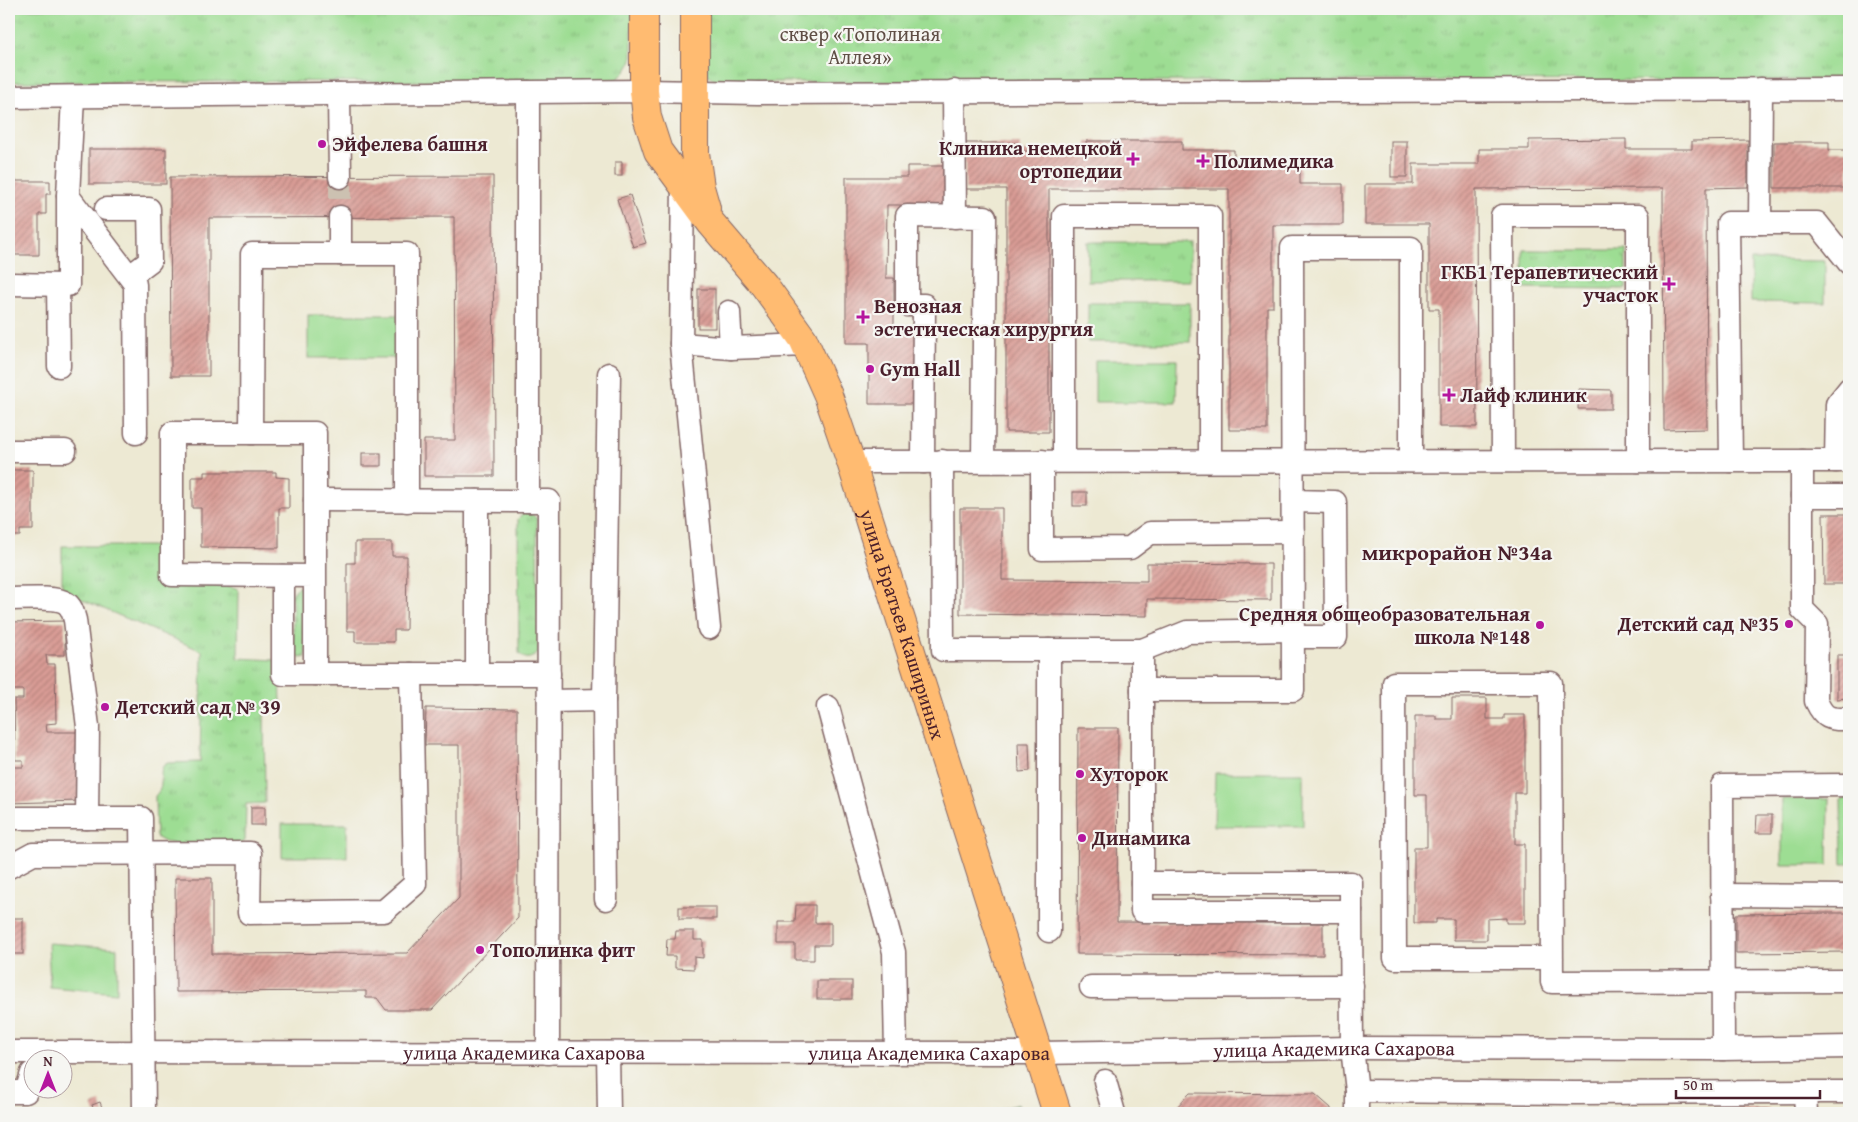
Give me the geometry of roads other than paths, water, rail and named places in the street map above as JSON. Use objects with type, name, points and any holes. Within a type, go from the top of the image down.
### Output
[{"type":"main road","name":"улица Братьев Кашириных","points":[[644,9],[644,91],[647,117],[658,151],[711,223],[764,285],[803,339],[828,395],[851,462],[1057,1113]]},
{"type":"main road","name":"улица Братьев Кашириных","points":[[695,9],[695,153],[700,187],[711,223]]},
{"type":"street","points":[[1760,223],[1761,89]]},
{"type":"street","points":[[9,97],[644,91],[1849,89]]},
{"type":"street","points":[[954,91],[955,216]]},
{"type":"street","points":[[528,92],[528,501]]},
{"type":"street","points":[[339,94],[340,177]]},
{"type":"street","points":[[9,284],[68,286],[68,196],[73,97]]},
{"type":"street","points":[[683,185],[681,344],[709,628]]},
{"type":"street","points":[[68,196],[135,284],[136,434]]},
{"type":"street","points":[[106,210],[149,210],[150,261],[130,276]]},
{"type":"street","points":[[983,461],[985,217],[907,216],[907,305],[924,305],[943,650],[1142,650],[1187,632],[1292,633],[1336,637],[1335,502],[1292,501]]},
{"type":"street","points":[[1210,461],[1210,216],[1064,216],[1053,461],[1042,549],[1130,548],[1150,532],[1292,532]]},
{"type":"street","points":[[1503,461],[1502,216],[1638,216],[1638,461]]},
{"type":"street","points":[[340,217],[340,254]]},
{"type":"street","points":[[1731,461],[1728,223],[1817,223],[1849,263]]},
{"type":"street","points":[[1142,690],[1292,690],[1292,248],[1410,248],[1411,461]]},
{"type":"street","points":[[251,434],[252,254],[407,254],[407,501]]},
{"type":"street","points":[[58,285],[59,366]]},
{"type":"street","points":[[729,312],[731,348]]},
{"type":"street","points":[[681,344],[731,348],[806,345]]},
{"type":"street","points":[[606,899],[604,700],[609,374]]},
{"type":"street","points":[[851,462],[1843,461],[1836,404],[1849,389]]},
{"type":"street","points":[[315,576],[172,576],[172,434],[315,434],[315,500],[315,576],[315,674]]},
{"type":"street","points":[[9,451],[65,452]]},
{"type":"street","points":[[1802,461],[1802,609],[1818,624],[1816,701],[1822,713],[1832,719],[1849,719]]},
{"type":"street","points":[[1802,496],[1849,496]]},
{"type":"street","points":[[315,500],[549,501],[548,1053]]},
{"type":"street","points":[[477,501],[477,674]]},
{"type":"street","points":[[283,576],[283,674],[549,674]]},
{"type":"street","points":[[9,599],[55,600],[64,602],[72,609],[88,727],[87,818]]},
{"type":"street","points":[[1049,650],[1049,932]]},
{"type":"street","points":[[1142,650],[1142,911],[1352,911],[1352,1048],[1357,1091],[1357,1113]]},
{"type":"street","points":[[9,867],[33,854],[142,855],[250,853],[249,913],[384,911],[415,884],[411,674]]},
{"type":"street","points":[[1552,958],[1395,958],[1394,684],[1551,683],[1552,958],[1552,982],[1849,981]]},
{"type":"street","points":[[549,701],[604,700]]},
{"type":"street","points":[[828,707],[894,952],[896,1053]]},
{"type":"street","points":[[1723,1049],[1722,786],[1849,785]]},
{"type":"street","points":[[9,818],[141,818],[144,1113]]},
{"type":"street","points":[[1722,895],[1849,896]]},
{"type":"street","points":[[1090,987],[1352,986]]},
{"type":"street","name":"улица Академика Сахарова","points":[[72,1058],[144,1052],[1039,1053],[1352,1048],[1723,1049],[1849,1047]]},
{"type":"street","name":"улица Академика Сахарова","points":[[9,1052],[22,1057]]},
{"type":"street","points":[[608,1053],[609,1113]]},
{"type":"street","points":[[1105,1081],[1114,1113]]},
{"type":"street","points":[[1357,1091],[1576,1103],[1806,1103],[1849,1092]]},
{"type":"street","points":[[9,1092],[22,1092]]},
{"type":"tunnel","points":[[340,177],[340,217]]},
{"type":"place","name":"Эйфелева башня","points":[[322,144]]},
{"type":"place","name":"Клиника немецкой ортопедии","points":[[1133,159]]},
{"type":"place","name":"Полимедика","points":[[1203,161]]},
{"type":"place","name":"ГКБ1 Терапевтический участок","points":[[1669,284]]},
{"type":"place","name":"Венозная эстетическая хирургия","points":[[863,317]]},
{"type":"place","name":"Gym Hall","points":[[870,369]]},
{"type":"place","name":"Лайф клиник","points":[[1449,395]]},
{"type":"place","name":"Детский сад №35","points":[[1789,624]]},
{"type":"place","name":"Средняя общеобразовательная школа №148","points":[[1540,625]]},
{"type":"place","name":"Детский сад № 39","points":[[105,707]]},
{"type":"place","name":"Хуторок","points":[[1080,774]]},
{"type":"place","name":"Динамика","points":[[1082,838]]},
{"type":"place","name":"Тополинка фит","points":[[480,950]]},
{"type":"district","name":"микрорайон №34а","points":[[1457,552]]},
{"type":"park label","name":"сквер «Тополиная Аллея»","points":[[860,46]]}]
